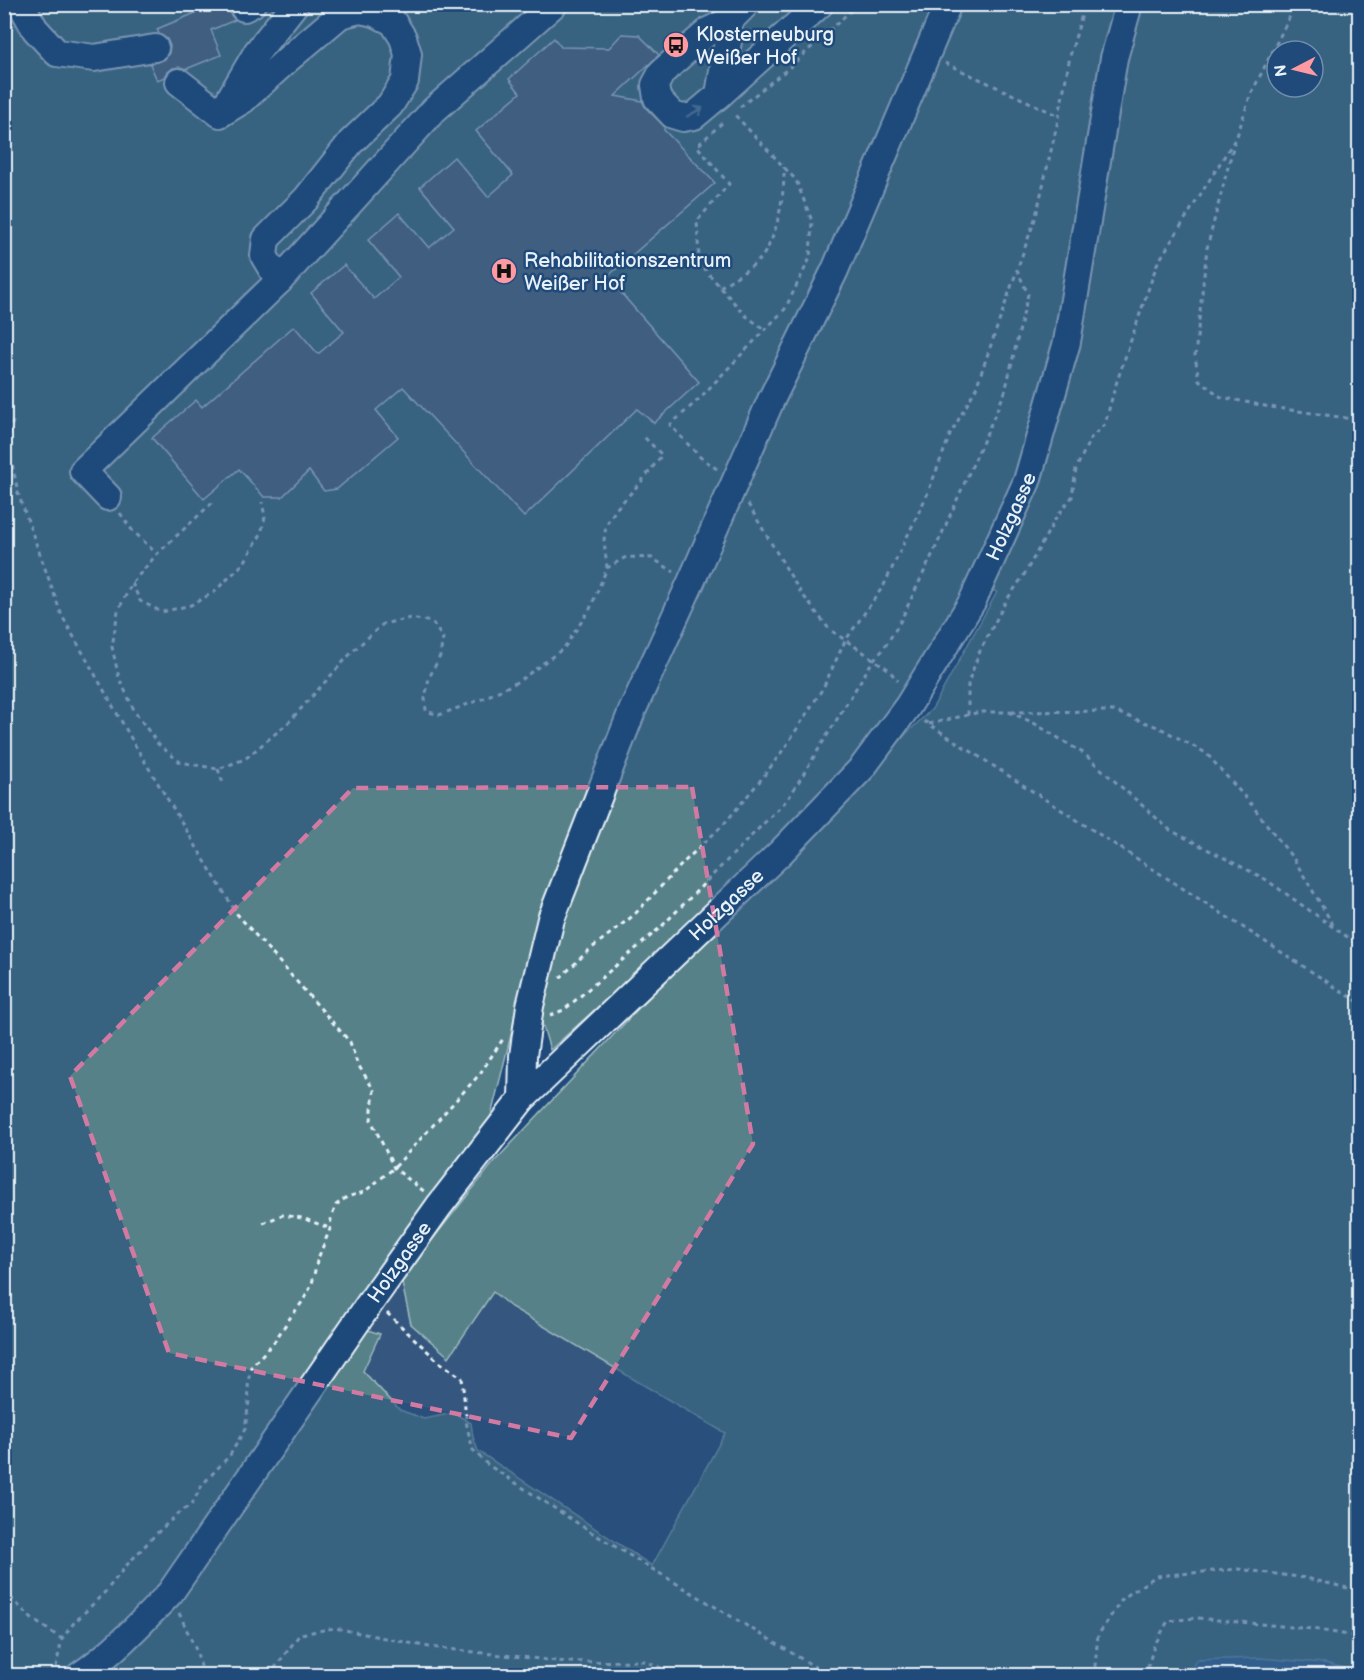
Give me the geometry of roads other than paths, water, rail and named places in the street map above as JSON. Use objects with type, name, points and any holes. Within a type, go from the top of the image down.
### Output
[{"type":"street","points":[[21,4],[35,29],[57,54],[93,58],[154,48]]},
{"type":"street","points":[[220,114],[257,52],[295,4]]},
{"type":"street","points":[[108,497],[83,471],[279,281],[434,110],[554,4]]},
{"type":"street","points":[[738,13],[710,30],[662,72],[655,85],[657,98],[673,115],[694,116],[820,4]]},
{"type":"street","points":[[522,1099],[530,1006],[551,919],[632,711],[771,400],[836,270],[948,4]]},
{"type":"street","name":"Holzgasse","points":[[79,1676],[98,1663],[170,1593],[372,1300],[439,1206],[522,1099],[780,853],[862,768],[908,706],[972,602],[1027,481],[1067,342],[1113,58],[1129,4]]},
{"type":"street","points":[[220,114],[243,100],[340,15],[360,10],[375,13],[393,22],[403,38],[408,54],[405,81],[390,105],[351,142],[306,199],[266,239],[264,256],[279,281]]},
{"type":"street","points":[[719,95],[728,41],[738,13]]},
{"type":"street","points":[[179,82],[220,114]]},
{"type":"place","name":"Klosterneuburg Weißer Hof","points":[[676,45]]},
{"type":"place","name":"Rehabilitationszentrum Weißer Hof","points":[[504,271]]}]
